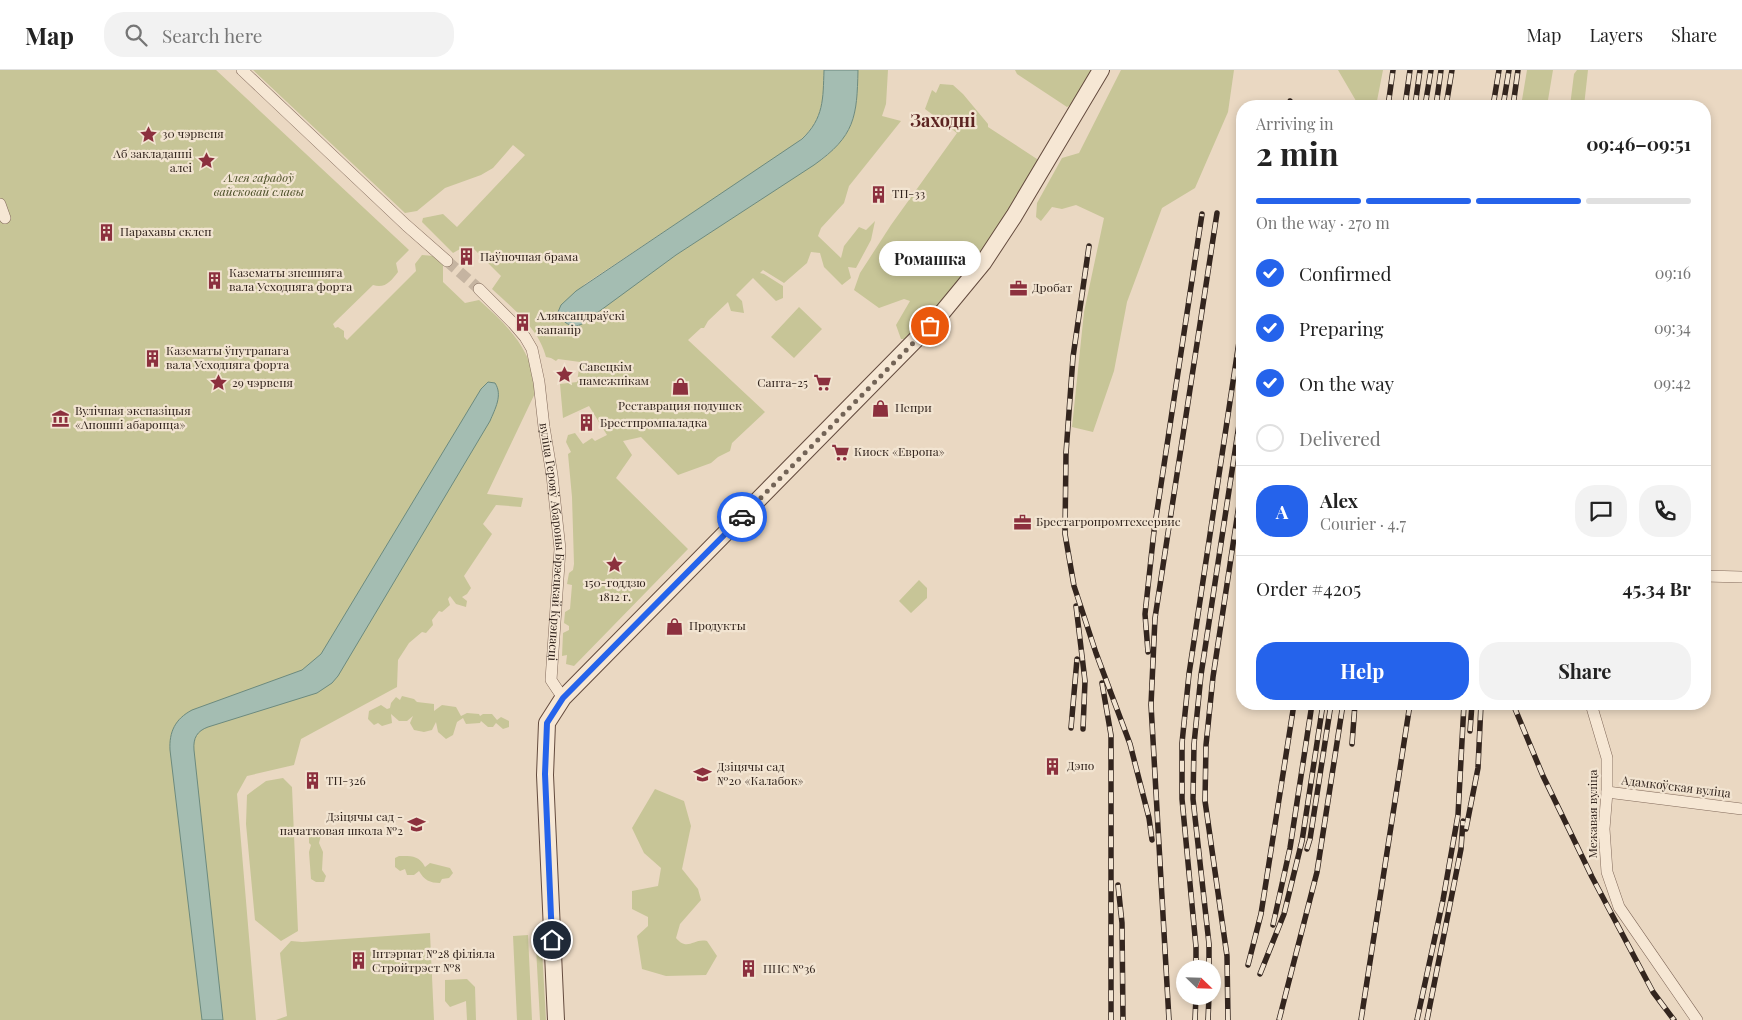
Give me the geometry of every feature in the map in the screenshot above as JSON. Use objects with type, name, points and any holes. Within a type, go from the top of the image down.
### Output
[{"type":"main road","points":[[556,1020],[545,774],[547,723],[563,698],[941,314],[983,263],[1014,216],[1101,70]]},
{"type":"street","points":[[242,70],[406,225],[447,261]]},
{"type":"street","points":[[0,204],[5,218]]},
{"type":"street","name":"вуліца Герояў Абароны Брэсцкай Крэпасці","points":[[479,289],[525,337],[532,349],[539,382],[560,549],[551,680],[563,698]]},
{"type":"street","points":[[1711,576],[1742,577]]},
{"type":"street","name":"Межавая вуліца","points":[[1594,710],[1607,758],[1604,829],[1607,872],[1619,907],[1697,1020]]},
{"type":"street","name":"Адамкоўская вуліца","points":[[1607,792],[1742,809]]},
{"type":"green space","name":"Алея гарадоў вайсковай славы","points":[[0,70],[216,70],[409,250],[396,263],[398,272],[390,281],[381,286],[373,285],[333,324],[335,328],[338,327],[344,331],[344,337],[347,340],[416,271],[415,264],[422,255],[434,256],[443,265],[443,282],[465,303],[479,300],[509,329],[523,349],[533,374],[537,389],[487,494],[523,498],[521,507],[496,505],[483,524],[492,534],[464,576],[471,588],[462,597],[467,601],[466,607],[456,604],[450,596],[448,599],[450,605],[442,612],[439,611],[432,620],[433,625],[426,633],[422,632],[409,643],[398,660],[397,687],[301,739],[294,765],[247,776],[237,794],[256,1020],[0,1020]]},
{"type":"green space","points":[[253,70],[824,70],[821,107],[814,125],[807,133],[787,150],[585,284],[558,312],[561,319],[578,325],[676,255],[824,158],[843,138],[853,119],[856,108],[858,70],[888,70],[886,104],[882,116],[901,121],[849,186],[844,203],[821,228],[818,236],[841,258],[844,246],[859,227],[866,230],[875,221],[871,240],[856,268],[848,267],[851,278],[842,285],[824,267],[820,253],[811,252],[807,263],[784,283],[763,270],[760,273],[783,286],[783,298],[776,301],[753,278],[736,295],[742,301],[744,313],[731,311],[728,302],[708,321],[704,328],[701,328],[688,340],[765,412],[732,443],[730,451],[711,463],[678,475],[641,437],[623,441],[632,455],[616,478],[688,549],[574,666],[566,664],[567,655],[562,656],[563,633],[569,630],[569,626],[564,623],[565,612],[570,609],[572,585],[567,584],[569,573],[573,570],[574,564],[572,497],[568,454],[571,452],[566,442],[568,435],[575,433],[583,444],[592,438],[595,441],[607,435],[589,406],[563,418],[560,384],[577,382],[580,362],[558,359],[556,361],[546,357],[537,337],[524,319],[492,289],[501,276],[474,249],[460,249],[453,253],[422,222],[423,218],[443,214],[457,227],[525,155],[513,145],[493,168],[481,175],[445,188],[417,211],[405,213]]},
{"type":"green space","points":[[1015,70],[1094,70],[1074,103],[1067,107],[1017,74]]},
{"type":"green space","points":[[1121,70],[1234,70],[1228,112],[1195,188],[1162,208],[1127,302],[1114,371],[1093,432],[1072,427],[1084,312],[1104,218],[1076,205],[1062,209],[1052,207],[1041,221],[1036,217],[1037,203],[1062,158],[1079,153]]},
{"type":"green space","points":[[1338,70],[1383,70],[1377,100],[1356,100]]},
{"type":"green space","points":[[1527,70],[1553,70],[1548,100],[1522,100]]},
{"type":"green space","points":[[1577,70],[1588,70],[1585,100],[1571,100],[1574,74]]},
{"type":"green space","points":[[940,84],[953,85],[988,124],[988,127],[1040,161],[996,232],[951,293],[909,339],[901,339],[896,325],[910,301],[904,299],[879,308],[854,290],[860,273],[891,225],[957,133],[925,109],[932,90],[936,93]]},
{"type":"green space","points":[[799,307],[822,329],[794,358],[771,337]]},
{"type":"green space","points":[[919,580],[927,588],[927,598],[911,613],[899,601]]},
{"type":"green space","points":[[402,696],[414,699],[417,702],[434,704],[434,711],[442,705],[456,707],[461,716],[467,713],[479,714],[480,716],[492,714],[497,720],[501,717],[509,721],[509,727],[503,729],[496,723],[493,727],[488,727],[481,721],[480,723],[466,724],[463,718],[457,722],[453,735],[446,739],[438,732],[436,722],[432,730],[424,732],[414,730],[410,723],[413,716],[407,721],[399,721],[391,714],[392,723],[382,726],[378,723],[374,725],[368,719],[369,711],[381,705],[387,709],[390,708],[391,703],[396,697],[400,700]]},
{"type":"green space","points":[[283,778],[292,787],[298,931],[281,941],[255,920],[246,824],[247,795],[266,781]]},
{"type":"green space","points":[[655,789],[684,801],[691,826],[682,869],[698,889],[701,900],[680,924],[676,938],[684,944],[707,941],[717,956],[706,975],[666,976],[642,969],[637,936],[648,926],[648,917],[632,909],[632,891],[658,886],[661,868],[644,853],[632,828]]},
{"type":"green space","points":[[314,829],[322,831],[319,843],[323,852],[322,870],[326,876],[324,882],[316,882],[311,879],[309,852],[311,845],[309,843],[309,834]]},
{"type":"green space","points":[[399,856],[417,858],[425,867],[430,863],[450,868],[453,873],[449,878],[442,879],[440,883],[428,880],[419,871],[414,875],[407,875],[405,869],[400,871],[395,867],[395,858]]},
{"type":"green space","points":[[535,930],[541,932],[546,1020],[540,1020]]},
{"type":"green space","points":[[430,933],[434,1020],[276,1020],[287,1016],[280,953],[291,941],[302,942]]},
{"type":"green space","points":[[528,935],[532,1020],[517,1020],[513,936]]},
{"type":"green space","points":[[467,979],[475,987],[476,1020],[467,1020],[466,1001],[450,1007],[445,1001],[445,980]]},
{"type":"shaded area","points":[[824,70],[858,70],[856,101],[851,124],[846,135],[828,155],[676,255],[582,324],[571,325],[562,319],[558,312],[561,305],[576,291],[802,139],[815,123],[821,107]]},
{"type":"shaded area","points":[[488,382],[495,383],[498,392],[496,407],[490,421],[338,676],[332,683],[317,693],[208,727],[198,733],[195,739],[194,750],[223,1020],[202,1020],[170,750],[174,727],[181,718],[192,710],[302,670],[321,654],[481,389]]},
{"type":"tunnel","points":[[447,261],[479,289]]},
{"type":"railway","points":[[1389,100],[1393,70]]},
{"type":"railway","points":[[1406,100],[1410,70]]},
{"type":"railway","points":[[1416,100],[1420,70]]},
{"type":"railway","points":[[1426,100],[1431,70]]},
{"type":"railway","points":[[1437,100],[1441,70]]},
{"type":"railway","points":[[1447,100],[1452,70]]},
{"type":"railway","points":[[1494,100],[1499,70]]},
{"type":"railway","points":[[1504,100],[1509,70]]},
{"type":"railway","points":[[1514,100],[1518,70]]},
{"type":"railway","points":[[1169,1020],[1151,705],[1155,618],[1217,213]]},
{"type":"railway","points":[[1148,652],[1145,614],[1154,531],[1202,214]]},
{"type":"railway","points":[[1089,246],[1073,357],[1066,453],[1065,534],[1074,586],[1096,653],[1130,744],[1149,818],[1152,840]]},
{"type":"railway","points":[[1196,960],[1182,799],[1182,743],[1189,674],[1236,362]]},
{"type":"railway","points":[[1209,960],[1209,944],[1193,799],[1194,744],[1201,675],[1236,445]]},
{"type":"railway","points":[[1228,1020],[1227,956],[1205,801],[1206,745],[1213,677],[1236,525]]},
{"type":"railway","points":[[1076,606],[1085,681],[1083,729]]},
{"type":"railway","points":[[1071,728],[1077,659]]},
{"type":"railway","points":[[1102,683],[1111,735],[1111,1020]]},
{"type":"railway","points":[[1248,965],[1261,914],[1293,710]]},
{"type":"railway","points":[[1273,925],[1290,848],[1311,710]]},
{"type":"railway","points":[[1260,974],[1284,914],[1302,841],[1322,710]]},
{"type":"railway","points":[[1307,849],[1330,710]]},
{"type":"railway","points":[[1279,1020],[1317,872],[1342,710]]},
{"type":"railway","points":[[1352,744],[1355,710]]},
{"type":"railway","points":[[1361,1020],[1409,710]]},
{"type":"railway","points":[[1417,1020],[1443,900],[1458,815],[1464,710]]},
{"type":"railway","points":[[1470,731],[1472,710]]},
{"type":"railway","points":[[1466,829],[1478,768],[1481,710]]},
{"type":"railway","points":[[1516,710],[1543,776],[1592,877],[1653,992],[1674,1020]]},
{"type":"railway","points":[[1427,1020],[1461,849],[1463,821]]},
{"type":"railway","points":[[1118,885],[1122,923],[1123,1020]]},
{"type":"railway","points":[[1195,1020],[1196,1005]]},
{"type":"railway","points":[[1208,1020],[1209,1005]]},
{"type":"way so far","points":[[742,517],[930,326]]},
{"type":"place","name":"30 чэрвеня","points":[[148,134]]},
{"type":"place","name":"Аб закладанні алеі","points":[[206,161]]},
{"type":"place","name":"ТП-33","points":[[878,194]]},
{"type":"place","name":"Парахавы склеп","points":[[106,232]]},
{"type":"place","name":"Паўночная брама","points":[[466,257]]},
{"type":"place","name":"Казематы знешняга вала Усходняга форта","points":[[215,280]]},
{"type":"place","name":"Дробат","points":[[1018,288]]},
{"type":"place","name":"Аляксандраўскі капанір","points":[[523,323]]},
{"type":"place","name":"Ромашка","points":[[930,326]]},
{"type":"place","name":"Казематы ўнутранага вала Усходняга форта","points":[[152,358]]},
{"type":"place","name":"Савецкім памежнікам","points":[[565,374]]},
{"type":"place","name":"29 чэрвеня","points":[[218,383]]},
{"type":"place","name":"Санта-25","points":[[822,383]]},
{"type":"place","name":"Реставрация подушек","points":[[680,387]]},
{"type":"place","name":"Непри","points":[[881,408]]},
{"type":"place","name":"Вулічная экспазіцыя «Апошні абаронца»","points":[[61,418]]},
{"type":"place","name":"Брестпромналадка","points":[[586,423]]},
{"type":"place","name":"Киоск «Европа»","points":[[840,452]]},
{"type":"place","name":"Брестагропромтехсервис","points":[[1022,522]]},
{"type":"place","name":"150-годдзю 1812 г.","points":[[615,564]]},
{"type":"place","name":"Продукты","points":[[675,626]]},
{"type":"place","name":"Дэпо","points":[[1053,766]]},
{"type":"place","name":"Дзіцячы сад №20 «Калабок»","points":[[703,774]]},
{"type":"place","name":"ТП-326","points":[[312,781]]},
{"type":"place","name":"Дзіцячы сад - пачатковая школа №2","points":[[417,824]]},
{"type":"place","name":"Інтэрнат №28 фiлiяла Стройтрэст №8","points":[[358,961]]},
{"type":"place","name":"ПНС №36","points":[[749,969]]},
{"type":"district","name":"Заходні","points":[[943,121]]},
{"type":"route","points":[[552,940],[545,794],[547,723],[563,698],[742,517]]}]
